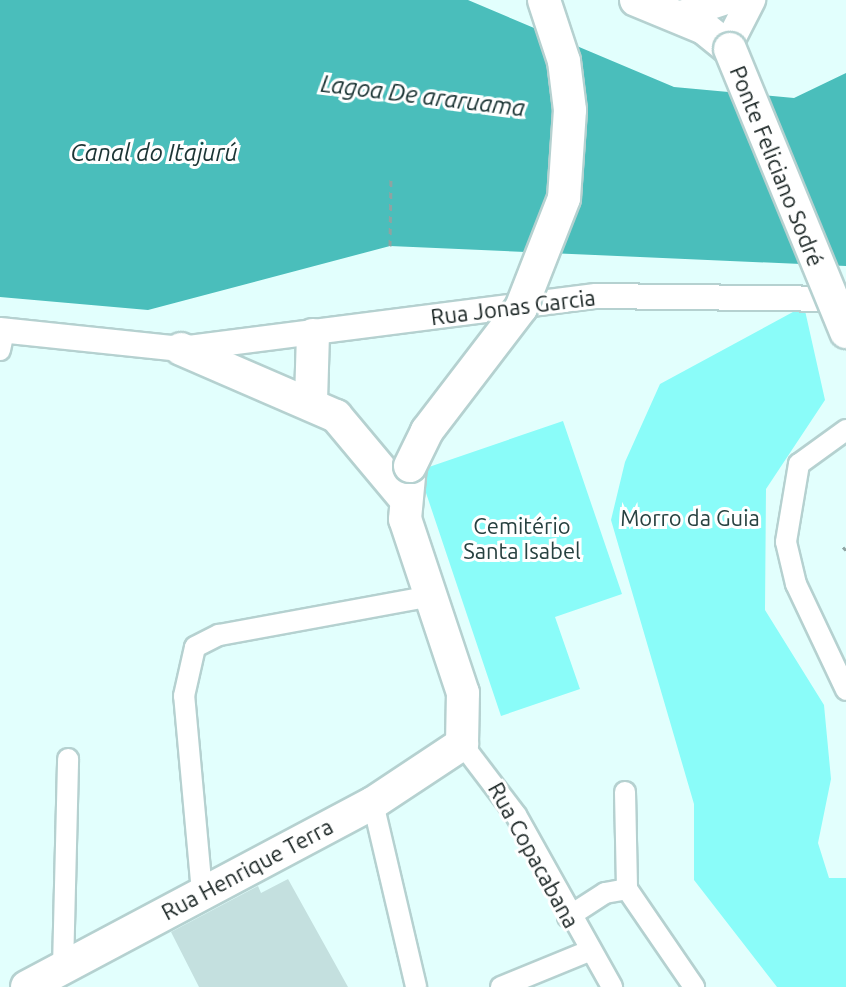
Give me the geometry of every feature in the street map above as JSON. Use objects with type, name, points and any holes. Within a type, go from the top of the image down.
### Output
[{"type":"main road","points":[[462,744],[463,693],[427,597],[406,480],[427,431],[521,308],[561,210],[570,110],[564,61],[544,0]]},
{"type":"main road","points":[[636,0],[675,17],[729,47],[751,0]]},
{"type":"main road","points":[[675,17],[726,0]]},
{"type":"main road","name":"Ponte Feliciano Sodré","points":[[729,47],[846,332]]},
{"type":"main road","points":[[311,401],[313,335]]},
{"type":"main road","points":[[181,349],[311,401],[353,432],[406,480]]},
{"type":"main road","name":"Rua Henrique Terra","points":[[47,980],[202,892],[373,803],[462,744]]},
{"type":"street","name":"Rua Jonas Garcia","points":[[1,337],[181,349],[313,335],[596,296],[846,299]]},
{"type":"street","points":[[846,430],[799,464],[786,542],[796,584],[846,690]]},
{"type":"street","points":[[202,892],[184,696],[195,647],[219,635],[427,597]]},
{"type":"street","name":"Rua Copacabana","points":[[462,744],[516,815],[568,917],[612,987]]},
{"type":"street","points":[[47,980],[68,759]]},
{"type":"street","points":[[625,792],[627,889],[694,987]]},
{"type":"street","points":[[373,803],[416,987]]},
{"type":"street","points":[[568,917],[605,893],[627,889]]},
{"type":"street","points":[[501,987],[589,951]]},
{"type":"path","points":[[390,246],[391,177]]},
{"type":"green space","name":"Morro da Guia","points":[[804,306],[825,400],[766,489],[765,610],[824,705],[831,779],[818,843],[829,878],[846,878],[846,987],[777,987],[694,880],[694,804],[611,520],[625,462],[660,384]]},
{"type":"green space","name":"Cemitério Santa Isabel","points":[[563,421],[622,594],[555,617],[580,689],[501,716],[422,481],[426,468]]},
{"type":"water","name":"Canal do Itajurú","points":[[0,0],[468,0],[674,87],[794,98],[846,73],[846,266],[390,246],[148,310],[0,297]]},
{"type":"building","points":[[288,879],[348,987],[199,987],[171,932],[258,886],[261,893]]},
{"type":"water label","name":"Lagoa De araruama","points":[[423,96]]}]
